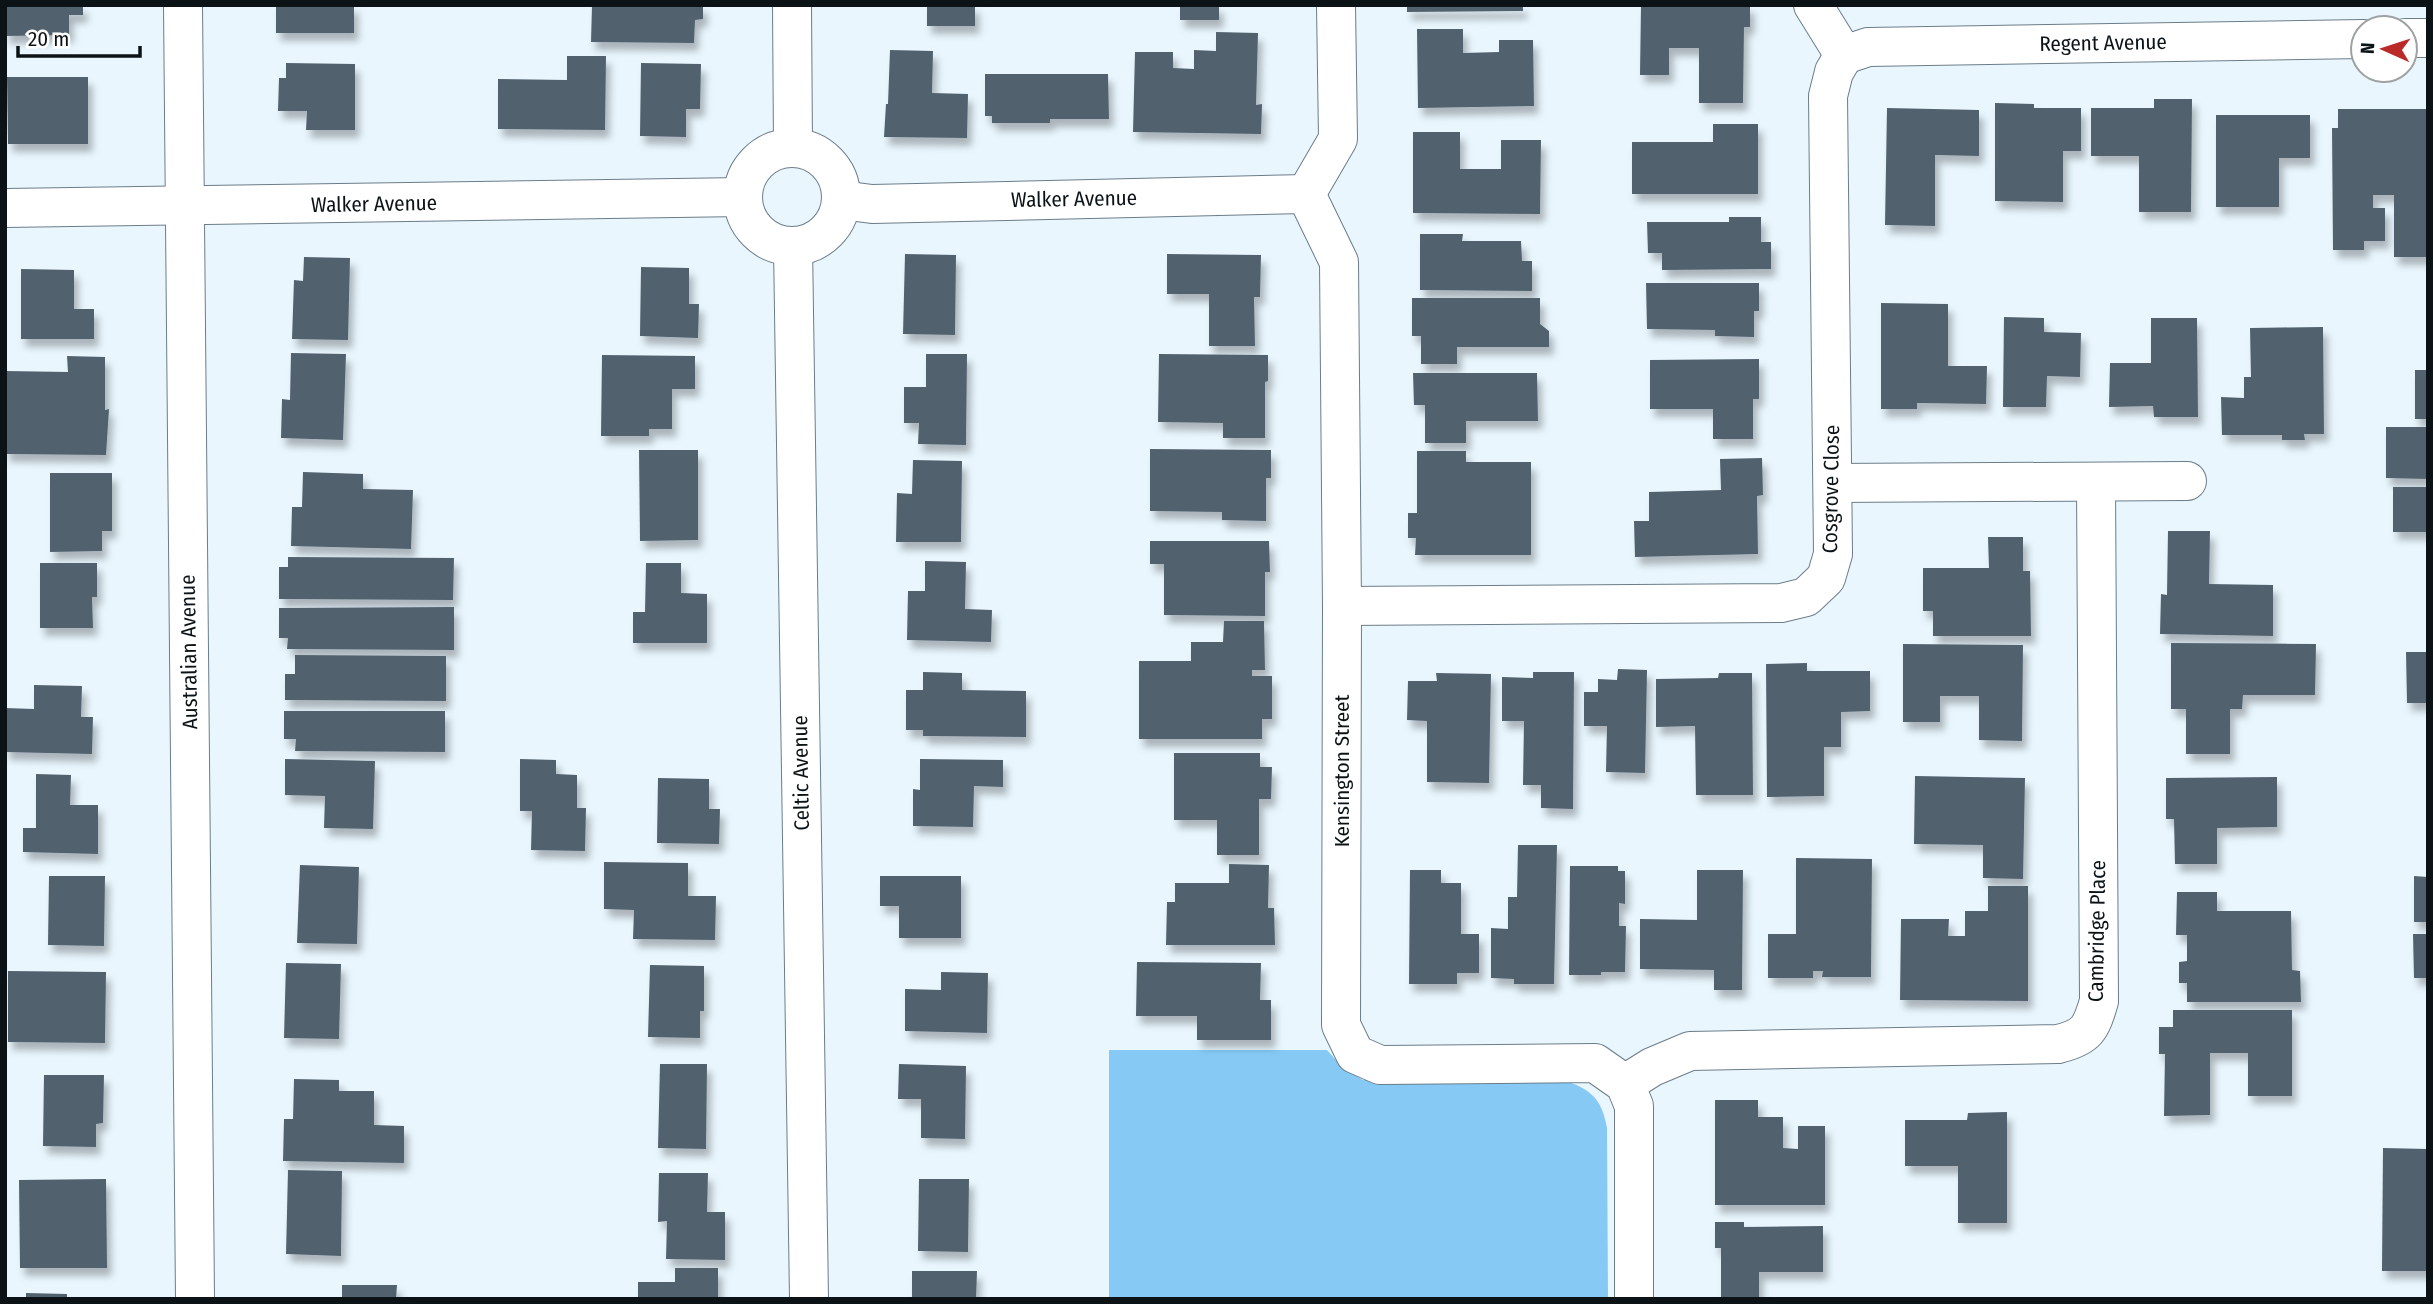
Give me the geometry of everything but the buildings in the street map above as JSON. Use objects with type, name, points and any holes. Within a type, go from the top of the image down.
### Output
[{"type":"street","name":"Australian Avenue","points":[[184,5],[195,1299]]},
{"type":"street","points":[[792,5],[793,147]]},
{"type":"street","points":[[1307,194],[1338,139],[1336,5]]},
{"type":"street","points":[[1813,5],[1844,55]]},
{"type":"street","name":"Regent Avenue","points":[[1844,55],[1868,47],[2349,39]]},
{"type":"street","name":"Cosgrove Close","points":[[1342,606],[1781,603],[1806,597],[1826,578],[1833,554],[1828,96],[1834,72],[1844,55]]},
{"type":"street","points":[[793,147],[811,151],[828,163],[838,180],[841,200],[838,215],[830,229],[816,240],[793,246],[773,243],[754,229],[745,213],[743,197],[746,178],[763,156],[793,147]]},
{"type":"street","name":"Walker Avenue","points":[[841,200],[872,204],[1307,194]]},
{"type":"street","name":"Kensington Street","points":[[1307,194],[1339,262],[1341,1025],[1356,1054],[1380,1065],[1595,1063],[1625,1084]]},
{"type":"street","name":"Walker Avenue","points":[[5,208],[743,197]]},
{"type":"street","name":"Celtic Avenue","points":[[793,246],[809,1299]]},
{"type":"street","points":[[1833,484],[2187,481]]},
{"type":"street","name":"Cambridge Place","points":[[1625,1084],[1652,1067],[1690,1051],[2058,1044],[2078,1039],[2093,1024],[2099,1001],[2096,482]]},
{"type":"street","points":[[1625,1084],[1634,1106],[1634,1299]]},
{"type":"shaded area","points":[[1109,1050],[1327,1050],[1343,1068],[1363,1080],[1563,1080],[1581,1087],[1598,1102],[1607,1128],[1608,1299],[1109,1299]]}]
